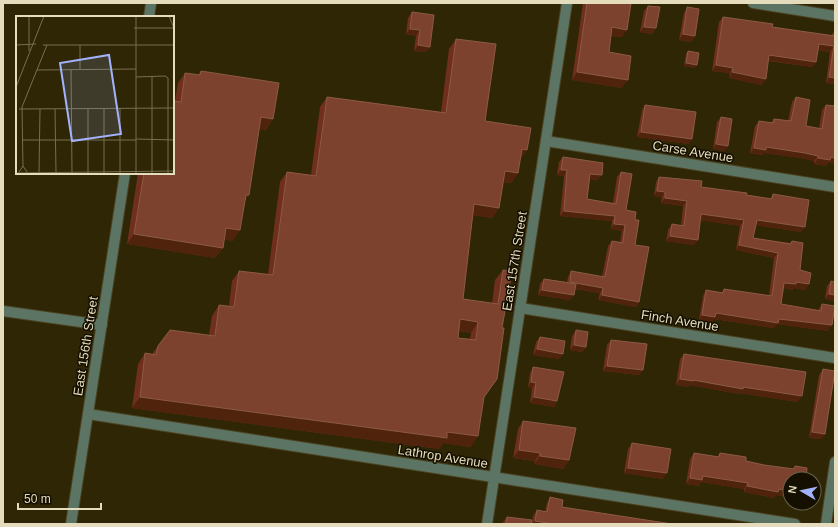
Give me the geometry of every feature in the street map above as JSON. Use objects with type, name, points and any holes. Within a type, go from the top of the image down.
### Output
[{"type":"street","points":[[149,16],[152,3]]},
{"type":"street","name":"East 157th Street","points":[[488,524],[567,3]]},
{"type":"street","points":[[753,3],[835,16]]},
{"type":"street","name":"Carse Avenue","points":[[546,141],[835,187]]},
{"type":"street","name":"East 156th Street","points":[[71,524],[125,174]]},
{"type":"street","name":"Finch Avenue","points":[[520,308],[835,358]]},
{"type":"street","points":[[3,311],[102,324]]},
{"type":"street","name":"Lathrop Avenue","points":[[88,414],[795,524]]},
{"type":"street","points":[[826,524],[835,462]]},
{"type":"building","points":[[587,3],[631,3],[627,30],[612,27],[609,52],[631,56],[628,80],[577,72]]},
{"type":"building","points":[[648,6],[660,7],[656,28],[644,27]]},
{"type":"building","points":[[687,7],[699,9],[695,36],[683,34]]},
{"type":"building","points":[[412,12],[434,15],[430,47],[418,45],[420,30],[410,29]]},
{"type":"building","points":[[723,17],[773,24],[772,27],[835,36],[835,78],[829,77],[834,46],[819,44],[816,62],[769,55],[766,79],[732,72],[733,68],[716,65]]},
{"type":"building","points":[[456,39],[496,44],[485,121],[531,128],[527,150],[522,149],[518,173],[505,171],[499,208],[474,204],[463,299],[498,304],[503,270],[512,271],[502,328],[504,328],[497,379],[484,397],[478,436],[447,432],[447,438],[140,397],[145,353],[156,355],[158,346],[170,330],[215,336],[219,305],[234,307],[239,271],[273,275],[287,172],[316,176],[327,97],[446,113]],"holes":[[[460,319],[478,322],[476,340],[458,338]]]},
{"type":"building","points":[[688,51],[699,53],[697,65],[686,63]]},
{"type":"building","points":[[201,71],[279,83],[273,119],[261,117],[249,195],[246,195],[240,230],[226,228],[223,248],[134,234],[144,174],[174,174],[174,101],[181,102],[185,73],[200,75]]},
{"type":"building","points":[[796,97],[810,100],[806,126],[822,129],[826,105],[835,106],[835,158],[831,157],[830,160],[818,158],[818,156],[805,153],[766,147],[766,150],[754,148],[759,121],[773,123],[774,119],[791,121]]},
{"type":"building","points":[[645,105],[696,112],[692,139],[641,132]]},
{"type":"building","points":[[721,117],[732,119],[728,146],[716,144]]},
{"type":"building","points":[[563,157],[603,163],[602,175],[590,174],[587,199],[616,204],[621,172],[632,174],[626,210],[636,212],[635,220],[639,220],[635,245],[649,247],[639,302],[602,295],[603,288],[570,282],[571,271],[605,277],[612,241],[623,243],[625,225],[614,224],[615,216],[564,211],[567,170],[561,170]]},
{"type":"building","points":[[659,177],[702,181],[701,187],[747,193],[746,195],[772,199],[773,194],[809,200],[805,227],[757,220],[753,238],[791,244],[792,241],[803,243],[800,270],[811,273],[809,284],[796,282],[796,284],[784,283],[781,304],[821,311],[822,304],[835,306],[832,325],[779,319],[778,323],[716,313],[715,317],[702,315],[706,290],[723,293],[724,289],[772,296],[778,253],[739,245],[744,220],[701,214],[698,240],[670,236],[672,224],[684,226],[687,201],[665,198],[665,192],[657,191]]},
{"type":"building","points":[[544,279],[576,284],[574,295],[542,290]]},
{"type":"building","points":[[831,281],[835,282],[835,295],[829,294]]},
{"type":"building","points":[[576,330],[588,332],[586,347],[574,345]]},
{"type":"building","points":[[540,337],[565,341],[563,354],[537,349]]},
{"type":"building","points":[[611,340],[647,344],[643,370],[607,366]]},
{"type":"building","points":[[684,354],[806,372],[802,396],[743,387],[743,389],[680,379]]},
{"type":"building","points":[[533,367],[564,372],[557,401],[534,397],[536,383],[531,382]]},
{"type":"building","points":[[823,369],[835,371],[825,434],[812,432]]},
{"type":"building","points":[[523,421],[576,428],[569,460],[540,456],[540,453],[519,450]]},
{"type":"building","points":[[632,443],[671,449],[667,473],[628,468]]},
{"type":"building","points":[[694,453],[719,457],[720,453],[746,457],[746,461],[764,465],[794,469],[795,466],[807,468],[807,471],[782,471],[782,490],[779,489],[778,492],[747,486],[748,483],[703,476],[702,480],[690,478]]},
{"type":"building","points":[[550,497],[563,500],[562,507],[672,524],[553,524],[535,521],[537,510],[547,512]]},
{"type":"building","points":[[507,517],[532,520],[531,524],[506,524]]}]
